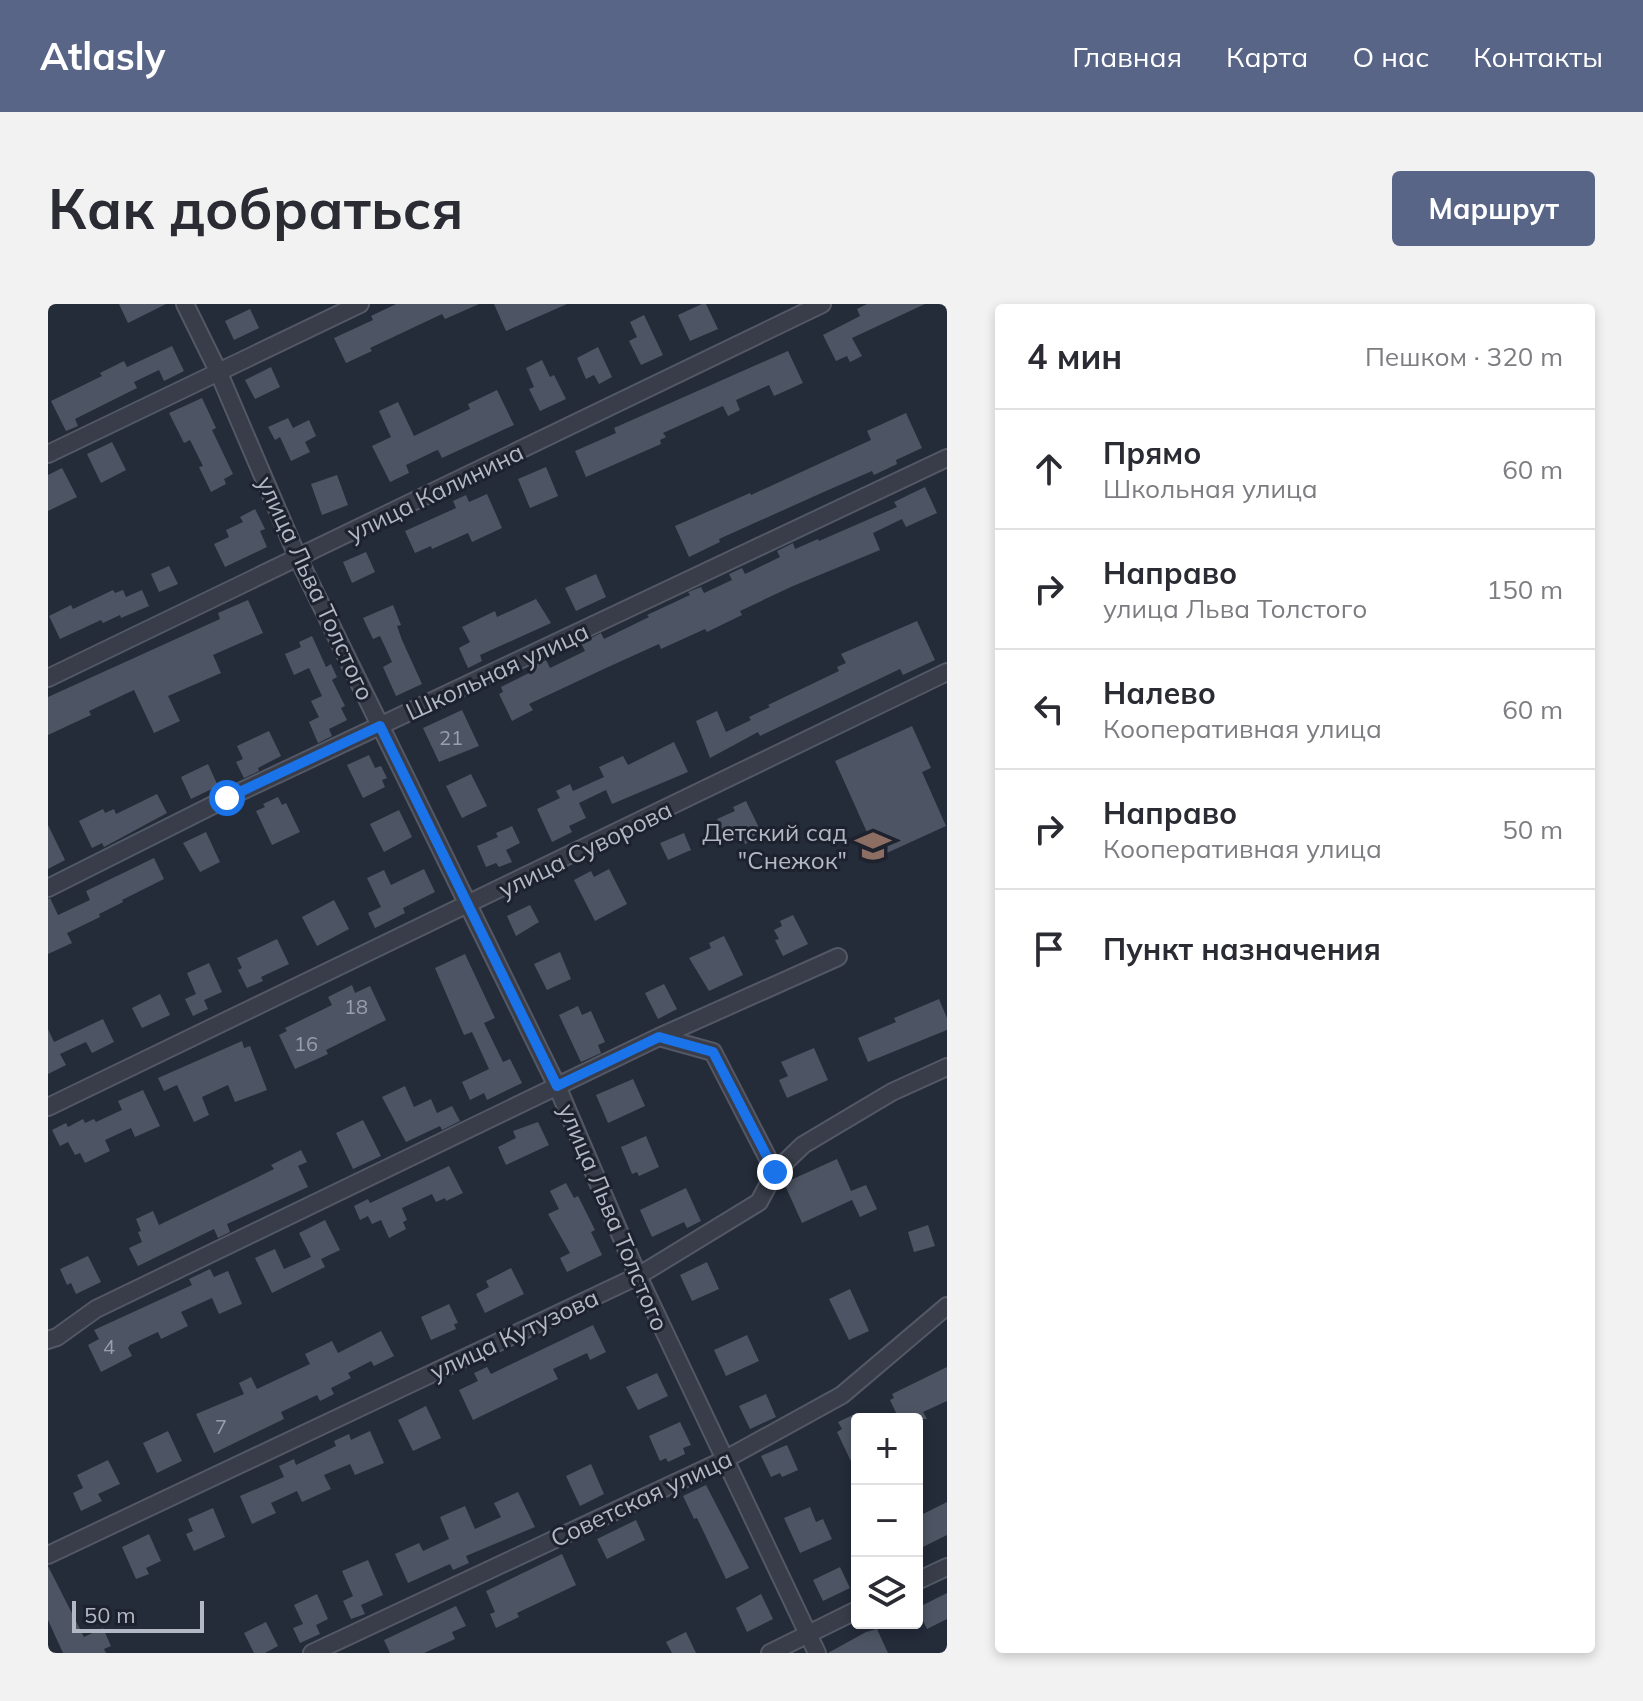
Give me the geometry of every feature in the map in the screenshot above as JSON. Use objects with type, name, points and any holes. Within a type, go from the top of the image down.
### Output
[{"type":"street","name":"улица Льва Толстого","points":[[185,304],[218,371],[298,558],[557,1086],[638,1276],[817,1653]]},
{"type":"street","points":[[48,454],[360,304]]},
{"type":"street","name":"улица Калинина","points":[[48,678],[822,304]]},
{"type":"street","name":"Школьная улица","points":[[48,888],[380,726],[947,458]]},
{"type":"street","name":"улица Суворова","points":[[48,1107],[469,906],[947,672]]},
{"type":"street","points":[[48,1340],[96,1309],[659,1037],[838,957]]},
{"type":"street","points":[[659,1037],[713,1052],[775,1172]]},
{"type":"street","name":"улица Кутузова","points":[[48,1555],[638,1276],[759,1202],[775,1172],[803,1145],[892,1092],[947,1067]]},
{"type":"street","name":"Советская улица","points":[[312,1653],[724,1460],[842,1395],[947,1306]]},
{"type":"street","points":[[923,1578],[947,1567]]},
{"type":"street","points":[[770,1653],[851,1613]]},
{"type":"building","points":[[119,304],[166,304],[128,323]]},
{"type":"building","points":[[396,304],[479,304],[445,319],[442,314],[370,348],[372,351],[346,363],[334,338],[373,320],[371,316]]},
{"type":"building","points":[[494,304],[567,304],[506,331]]},
{"type":"building","points":[[706,304],[718,329],[690,341],[678,315]]},
{"type":"building","points":[[867,304],[925,304],[852,338],[862,356],[850,362],[847,356],[836,361],[823,335],[860,316],[857,309]]},
{"type":"building","points":[[250,309],[259,328],[234,340],[225,321]]},
{"type":"building","points":[[644,315],[663,355],[641,365],[629,341],[637,337],[630,322]]},
{"type":"building","points":[[172,346],[184,371],[164,381],[159,370],[134,382],[137,388],[75,419],[78,426],[66,431],[51,401],[102,376],[100,373],[124,361],[127,367]]},
{"type":"building","points":[[598,347],[612,377],[599,384],[594,375],[586,379],[577,358]]},
{"type":"building","points":[[788,351],[803,383],[774,396],[769,385],[736,400],[740,410],[728,416],[723,406],[663,433],[666,437],[660,440],[661,444],[586,477],[575,451],[616,433],[614,428]]},
{"type":"building","points":[[542,360],[566,399],[540,411],[529,389],[534,387],[526,368]]},
{"type":"building","points":[[271,367],[280,387],[255,399],[245,380]]},
{"type":"building","points":[[497,390],[514,425],[442,458],[438,450],[435,451],[406,465],[409,473],[390,482],[372,446],[391,437],[379,411],[398,402],[414,436],[470,409],[468,404]]},
{"type":"building","points":[[202,398],[216,428],[212,430],[233,474],[224,479],[226,484],[211,492],[190,440],[184,443],[169,413]]},
{"type":"building","points":[[906,413],[922,448],[874,475],[872,471],[826,491],[719,539],[720,542],[689,557],[675,526],[871,440],[867,431]]},
{"type":"building","points":[[288,418],[293,428],[309,420],[316,436],[305,442],[310,452],[291,461],[280,437],[275,440],[268,427]]},
{"type":"building","points":[[112,442],[126,470],[101,483],[87,454]]},
{"type":"building","points":[[546,467],[558,496],[530,508],[518,479]]},
{"type":"building","points":[[62,468],[77,497],[48,511],[48,475]]},
{"type":"building","points":[[337,475],[348,505],[322,515],[311,484]]},
{"type":"building","points":[[925,487],[937,513],[906,527],[902,519],[873,533],[880,550],[740,611],[742,615],[707,632],[705,629],[661,649],[659,644],[606,668],[529,704],[533,710],[512,721],[499,694],[503,692],[501,687],[535,670],[532,666],[546,660],[550,668],[585,651],[581,643],[601,633],[604,639],[690,595],[688,592],[701,587],[704,593],[732,580],[729,574],[742,568],[745,574],[780,557],[777,551],[793,543],[795,549],[819,541],[897,507],[894,502]]},
{"type":"building","points":[[487,494],[502,528],[472,542],[468,533],[415,553],[405,531],[456,508],[453,501],[466,495],[469,502]]},
{"type":"building","points":[[255,509],[265,529],[260,531],[267,547],[225,567],[214,544],[229,537],[226,530],[243,522],[240,517]]},
{"type":"building","points":[[366,552],[375,572],[352,583],[343,562]]},
{"type":"building","points":[[169,566],[178,584],[159,592],[151,574]]},
{"type":"building","points":[[596,574],[606,597],[576,611],[565,588]]},
{"type":"building","points":[[113,590],[115,593],[123,590],[126,597],[142,590],[149,606],[121,618],[120,615],[103,623],[101,620],[60,639],[49,616],[71,605],[73,609]]},
{"type":"building","points":[[536,599],[551,623],[480,655],[482,661],[468,668],[459,648],[470,642],[462,627],[495,611],[497,617]]},
{"type":"building","points":[[248,600],[263,633],[213,655],[221,673],[168,696],[180,721],[154,733],[134,690],[48,735],[48,697],[220,619],[218,613]]},
{"type":"building","points":[[393,605],[401,625],[397,626],[402,640],[422,684],[396,696],[383,667],[392,662],[380,636],[373,639],[363,618]]},
{"type":"building","points":[[917,621],[935,660],[903,675],[900,669],[760,736],[758,732],[710,758],[696,721],[717,711],[726,732],[751,720],[749,717],[770,707],[768,705],[839,671],[837,667],[846,663],[841,654]]},
{"type":"building","points":[[312,636],[326,667],[331,664],[337,677],[332,680],[345,706],[341,708],[347,720],[329,729],[332,736],[318,743],[309,722],[319,717],[311,701],[322,696],[309,668],[294,675],[285,654],[301,647],[299,642]]},
{"type":"building","points":[[462,710],[479,746],[439,762],[423,728]]},
{"type":"building","points":[[912,726],[931,768],[922,772],[946,826],[878,857],[835,761]]},
{"type":"building","points":[[269,731],[281,756],[244,778],[236,762],[243,759],[237,746]]},
{"type":"building","points":[[674,742],[688,772],[612,804],[606,790],[579,803],[586,818],[569,826],[572,832],[552,842],[537,809],[560,798],[556,791],[570,784],[573,791],[604,777],[599,767],[623,756],[628,765]]},
{"type":"building","points":[[369,755],[375,768],[381,766],[387,778],[382,780],[385,787],[363,798],[347,765]]},
{"type":"building","points":[[208,764],[218,786],[191,799],[181,777]]},
{"type":"building","points":[[471,774],[487,806],[462,818],[446,786]]},
{"type":"building","points":[[157,794],[167,813],[104,847],[102,843],[92,848],[79,821],[103,809],[105,813],[114,809],[116,814]]},
{"type":"building","points":[[278,797],[282,805],[286,803],[300,832],[272,845],[256,811]]},
{"type":"building","points":[[746,801],[763,836],[745,844],[742,837],[729,843],[717,819],[735,811],[733,807]]},
{"type":"building","points":[[399,810],[412,837],[384,852],[370,824]]},
{"type":"building","points":[[48,825],[65,860],[48,869]]},
{"type":"building","points":[[512,826],[520,843],[506,850],[512,862],[499,867],[496,863],[486,867],[477,846],[498,837],[496,833]]},
{"type":"building","points":[[206,832],[220,862],[200,872],[183,843]]},
{"type":"building","points":[[684,833],[691,850],[668,860],[660,843]]},
{"type":"building","points":[[154,858],[164,879],[67,933],[72,943],[48,954],[48,899],[58,915],[90,900],[86,891]]},
{"type":"building","points":[[424,869],[435,892],[403,908],[405,913],[375,928],[368,913],[381,907],[367,878],[384,870],[391,885]]},
{"type":"building","points":[[609,869],[627,904],[595,921],[574,880],[591,871],[594,877]]},
{"type":"building","points":[[334,900],[349,929],[317,946],[302,917]]},
{"type":"building","points":[[530,905],[539,922],[516,936],[507,916]]},
{"type":"building","points":[[793,915],[808,944],[783,956],[774,930],[782,926],[780,921]]},
{"type":"building","points":[[724,936],[743,975],[709,991],[689,958],[711,948],[709,943]]},
{"type":"building","points":[[277,939],[289,964],[261,977],[263,981],[247,988],[238,970],[242,968],[237,958]]},
{"type":"building","points":[[560,952],[571,979],[547,990],[534,964]]},
{"type":"building","points":[[465,954],[495,1018],[484,1023],[503,1062],[510,1059],[522,1083],[487,1100],[484,1093],[470,1100],[462,1082],[489,1069],[472,1032],[464,1035],[435,968]]},
{"type":"building","points":[[209,963],[222,992],[204,1000],[208,1009],[193,1016],[185,999],[196,994],[187,973]]},
{"type":"building","points":[[664,984],[677,1009],[658,1019],[645,993]]},
{"type":"building","points":[[352,985],[355,993],[370,986],[386,1020],[326,1050],[328,1054],[295,1069],[279,1035],[287,1031],[285,1028],[332,1005],[328,997]]},
{"type":"building","points":[[160,994],[170,1015],[142,1028],[132,1008]]},
{"type":"building","points":[[939,999],[947,1018],[947,1030],[868,1062],[858,1038],[896,1022],[894,1018]]},
{"type":"building","points":[[578,1006],[582,1015],[591,1011],[605,1042],[598,1045],[601,1053],[581,1062],[559,1015]]},
{"type":"building","points":[[103,1019],[114,1042],[92,1053],[86,1042],[60,1054],[66,1065],[48,1074],[48,1029],[54,1042]]},
{"type":"building","points":[[242,1041],[244,1048],[250,1046],[267,1090],[235,1102],[228,1085],[202,1097],[209,1115],[194,1122],[177,1085],[164,1091],[158,1078]]},
{"type":"building","points":[[814,1048],[828,1080],[787,1098],[779,1080],[788,1076],[781,1062]]},
{"type":"building","points":[[633,1079],[645,1106],[608,1123],[596,1095]]},
{"type":"building","points":[[405,1086],[414,1107],[431,1099],[437,1113],[452,1106],[460,1121],[442,1130],[440,1126],[406,1142],[382,1097]]},
{"type":"building","points":[[143,1090],[160,1126],[135,1137],[131,1128],[105,1140],[110,1151],[85,1163],[80,1153],[75,1155],[68,1142],[60,1146],[52,1130],[66,1123],[68,1127],[83,1119],[85,1123],[94,1119],[96,1122],[122,1110],[118,1101]]},
{"type":"building","points":[[363,1120],[381,1156],[353,1169],[336,1133]]},
{"type":"building","points":[[538,1122],[549,1145],[506,1165],[498,1147],[516,1138],[513,1131]]},
{"type":"building","points":[[646,1136],[659,1167],[639,1176],[637,1172],[632,1174],[621,1147]]},
{"type":"building","points":[[301,1150],[307,1162],[298,1166],[308,1187],[227,1224],[230,1232],[218,1238],[214,1229],[138,1266],[129,1248],[142,1242],[136,1219],[153,1211],[159,1225],[274,1169],[271,1165]]},
{"type":"building","points":[[837,1159],[851,1191],[866,1185],[877,1209],[860,1217],[852,1200],[802,1223],[784,1183]]},
{"type":"building","points":[[449,1166],[463,1193],[436,1202],[432,1194],[402,1208],[407,1220],[403,1222],[406,1229],[389,1238],[381,1220],[372,1224],[368,1216],[360,1220],[354,1206],[368,1199],[370,1203]]},
{"type":"building","points":[[566,1183],[574,1198],[578,1196],[595,1230],[591,1232],[602,1255],[567,1272],[560,1258],[570,1253],[548,1214],[559,1209],[550,1191]]},
{"type":"building","points":[[686,1188],[701,1221],[687,1228],[684,1222],[652,1237],[640,1210]]},
{"type":"building","points":[[325,1220],[340,1250],[321,1259],[325,1267],[272,1293],[255,1258],[275,1249],[284,1269],[311,1257],[299,1233]]},
{"type":"building","points":[[928,1225],[935,1246],[914,1252],[908,1232]]},
{"type":"building","points":[[88,1256],[101,1282],[76,1294],[71,1283],[67,1285],[60,1269]]},
{"type":"building","points":[[707,1262],[719,1289],[692,1301],[680,1275]]},
{"type":"building","points":[[511,1268],[524,1294],[485,1313],[476,1294],[489,1287],[486,1281]]},
{"type":"building","points":[[210,1269],[214,1277],[228,1271],[242,1304],[219,1314],[212,1298],[181,1312],[188,1326],[161,1339],[158,1332],[130,1345],[128,1348],[132,1356],[101,1372],[88,1345],[99,1339],[94,1330],[192,1285],[189,1279]]},
{"type":"building","points":[[850,1289],[869,1331],[849,1340],[829,1299]]},
{"type":"building","points":[[449,1304],[458,1323],[454,1324],[456,1329],[431,1340],[421,1317]]},
{"type":"building","points":[[593,1325],[606,1352],[590,1360],[587,1353],[553,1369],[558,1379],[473,1420],[459,1390],[478,1381],[474,1373],[487,1367],[491,1374]]},
{"type":"building","points":[[381,1331],[394,1356],[374,1366],[371,1361],[348,1373],[351,1378],[331,1388],[334,1394],[320,1401],[317,1395],[281,1412],[284,1419],[214,1453],[196,1414],[244,1394],[239,1383],[251,1377],[257,1389],[310,1364],[305,1354],[332,1341],[338,1353]]},
{"type":"building","points":[[747,1335],[759,1361],[726,1376],[714,1350]]},
{"type":"building","points":[[947,1367],[947,1401],[923,1412],[927,1419],[923,1419],[923,1413],[896,1413],[890,1400],[894,1398],[892,1394]]},
{"type":"building","points":[[657,1373],[668,1396],[638,1410],[626,1387]]},
{"type":"building","points":[[766,1394],[776,1417],[750,1429],[739,1406]]},
{"type":"building","points":[[426,1406],[441,1438],[413,1451],[398,1420]]},
{"type":"building","points":[[851,1416],[851,1461],[837,1432],[842,1429],[838,1422]]},
{"type":"building","points":[[680,1422],[691,1445],[683,1448],[685,1454],[668,1462],[666,1458],[660,1461],[649,1436]]},
{"type":"building","points":[[168,1431],[182,1461],[157,1473],[143,1443]]},
{"type":"building","points":[[370,1431],[384,1463],[355,1475],[350,1464],[324,1475],[331,1489],[302,1502],[297,1491],[271,1503],[276,1513],[252,1524],[240,1496],[284,1477],[279,1466],[294,1459],[296,1465],[336,1446],[334,1441],[349,1434],[351,1440]]},
{"type":"building","points":[[787,1445],[798,1470],[782,1477],[780,1473],[771,1477],[761,1456]]},
{"type":"building","points":[[108,1460],[120,1484],[98,1494],[102,1501],[81,1511],[73,1493],[83,1488],[77,1475]]},
{"type":"building","points":[[591,1464],[604,1494],[580,1506],[566,1476]]},
{"type":"building","points":[[706,1485],[749,1568],[726,1579],[683,1496]]},
{"type":"building","points":[[518,1492],[535,1527],[466,1556],[469,1563],[453,1570],[450,1564],[408,1583],[395,1554],[419,1543],[423,1551],[449,1539],[440,1517],[465,1506],[475,1529],[501,1517],[494,1503]]},
{"type":"building","points":[[947,1502],[947,1535],[923,1547],[923,1514]]},
{"type":"building","points":[[810,1507],[816,1522],[823,1519],[832,1539],[800,1553],[784,1518]]},
{"type":"building","points":[[213,1508],[225,1537],[194,1551],[186,1534],[193,1531],[188,1519]]},
{"type":"building","points":[[636,1520],[645,1540],[607,1559],[597,1539]]},
{"type":"building","points":[[149,1534],[161,1561],[146,1568],[149,1574],[136,1579],[122,1547]]},
{"type":"building","points":[[562,1554],[576,1585],[517,1613],[519,1617],[496,1628],[490,1614],[495,1612],[486,1591]]},
{"type":"building","points":[[368,1560],[383,1595],[361,1605],[365,1614],[351,1619],[343,1601],[353,1596],[342,1571]]},
{"type":"building","points":[[48,1566],[84,1637],[103,1628],[111,1646],[104,1649],[106,1653],[63,1653],[48,1620]]},
{"type":"building","points":[[840,1567],[850,1588],[823,1601],[813,1580]]},
{"type":"building","points":[[947,1593],[947,1619],[927,1629],[923,1621],[923,1605]]},
{"type":"building","points":[[317,1594],[328,1619],[316,1625],[320,1634],[300,1643],[293,1628],[303,1624],[294,1605]]},
{"type":"building","points":[[761,1594],[773,1619],[747,1632],[736,1608]]},
{"type":"building","points":[[456,1606],[466,1626],[452,1632],[455,1639],[424,1653],[390,1653],[384,1640]]},
{"type":"building","points":[[266,1622],[278,1646],[265,1653],[254,1653],[244,1633]]},
{"type":"building","points":[[877,1629],[888,1653],[828,1653]]},
{"type":"building","points":[[686,1632],[696,1653],[672,1653],[666,1642]]},
{"type":"place","name":"Детский сад \"Снежок\"","points":[[873,846]]},
{"type":"route","points":[[227,798],[380,726],[557,1086],[659,1037],[713,1052],[775,1172]]}]
